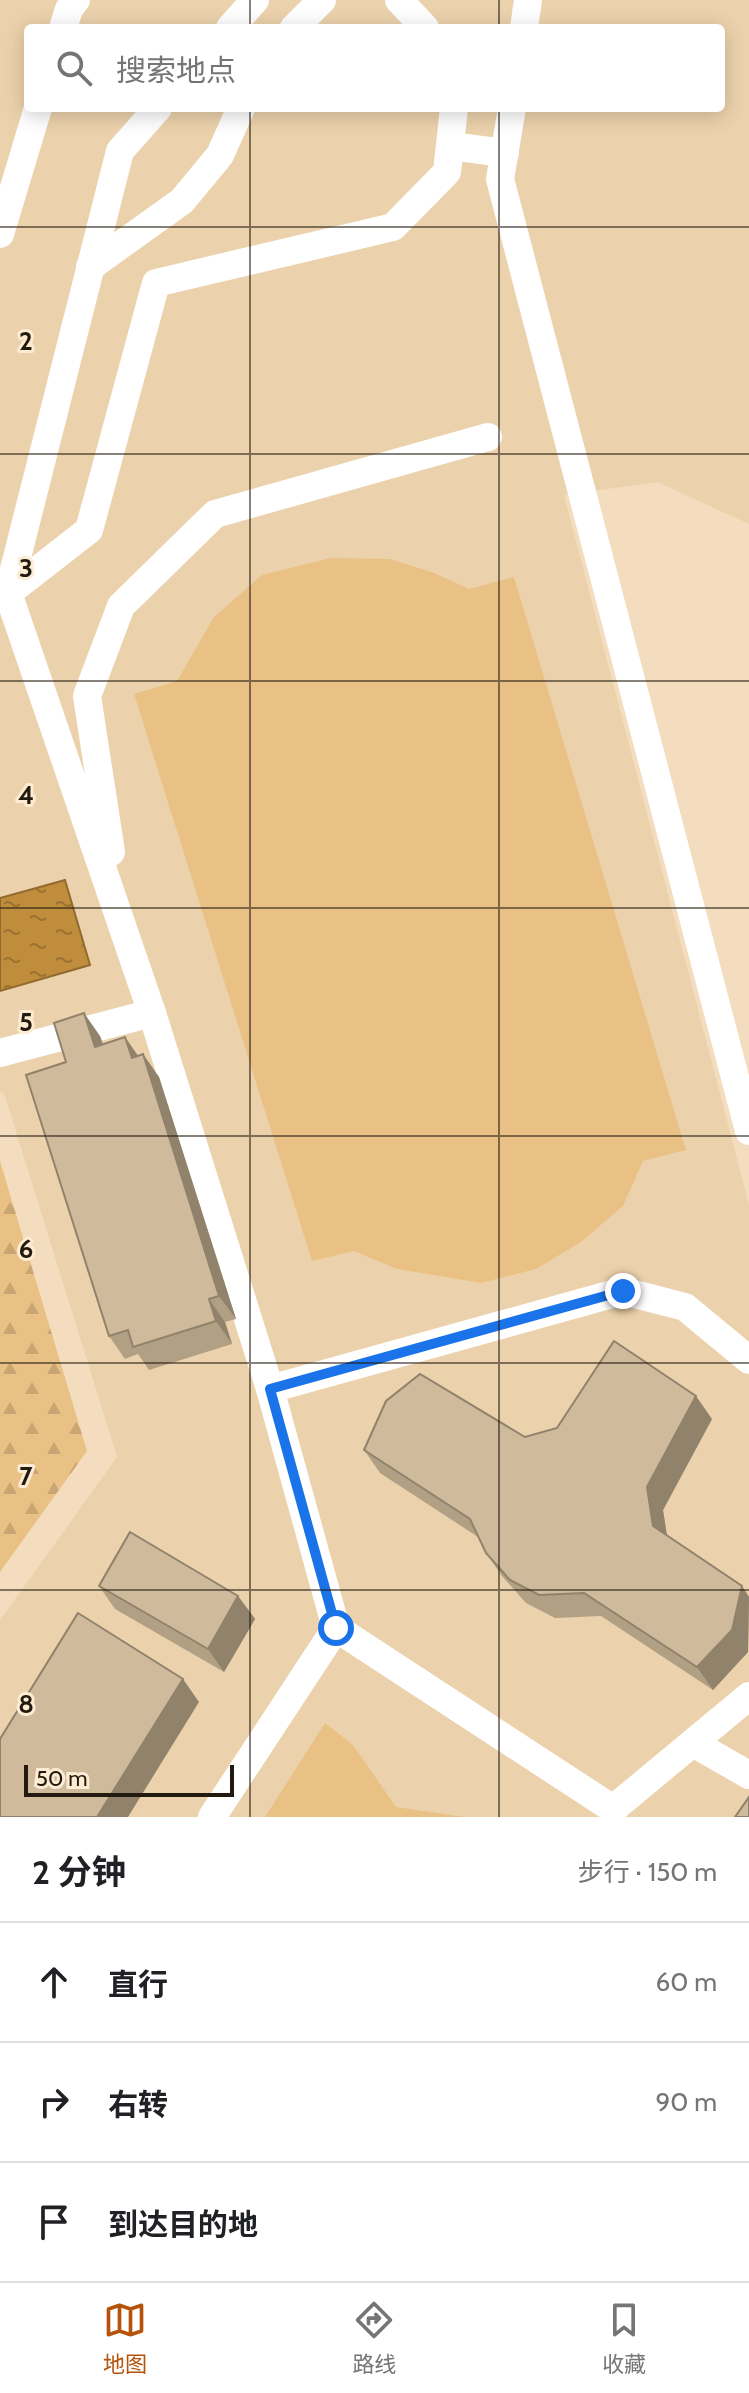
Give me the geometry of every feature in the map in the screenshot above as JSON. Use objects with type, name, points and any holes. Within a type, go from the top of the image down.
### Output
[{"type":"street","points":[[64,24],[76,0]]},
{"type":"street","points":[[234,24],[255,0]]},
{"type":"street","points":[[298,24],[322,0]]},
{"type":"street","points":[[399,0],[421,24]]},
{"type":"street","points":[[525,24],[528,0]]},
{"type":"street","points":[[0,234],[37,112]]},
{"type":"street","points":[[154,112],[120,151],[8,593],[152,1013],[270,1389],[336,1628],[610,1813],[749,1696]]},
{"type":"street","points":[[90,267],[182,201],[220,155],[239,112]]},
{"type":"street","points":[[8,593],[89,530],[156,283],[393,227],[447,172],[454,112]]},
{"type":"street","points":[[511,112],[500,179],[749,1131]]},
{"type":"street","points":[[450,146],[505,153]]},
{"type":"street","points":[[121,924],[87,696],[121,606],[215,514],[488,437]]},
{"type":"street","points":[[0,1053],[152,1013]]},
{"type":"street","points":[[270,1389],[623,1291],[685,1307],[749,1360]]},
{"type":"street","points":[[212,1817],[336,1628]]},
{"type":"street","points":[[693,1743],[749,1775]]},
{"type":"shaded area","points":[[0,0],[749,0],[749,524],[657,482],[564,495],[749,1205],[749,1817],[0,1817],[0,1620],[117,1457],[4,1093],[0,1092]]},
{"type":"green space","points":[[331,558],[390,559],[434,573],[469,589],[514,577],[686,1150],[643,1161],[623,1206],[581,1242],[536,1269],[481,1283],[397,1269],[354,1251],[312,1261],[134,694],[177,681],[214,617],[262,575]]},
{"type":"green space","points":[[0,1161],[87,1451],[0,1572]]},
{"type":"green space","points":[[325,1723],[353,1745],[396,1807],[465,1817],[265,1817]]},
{"type":"water","points":[[65,880],[90,965],[0,991],[0,898]]},
{"type":"building","points":[[84,1013],[95,1047],[125,1037],[132,1058],[143,1054],[219,1296],[209,1299],[216,1321],[133,1347],[128,1330],[109,1336],[26,1075],[66,1062],[54,1023]]},
{"type":"building","points":[[614,1341],[696,1396],[647,1487],[653,1526],[742,1586],[732,1630],[697,1667],[584,1593],[539,1595],[510,1580],[486,1553],[470,1519],[364,1450],[386,1401],[420,1374],[525,1437],[557,1428]]},
{"type":"building","points":[[130,1532],[238,1596],[208,1649],[99,1586]]},
{"type":"building","points":[[78,1613],[183,1679],[97,1817],[0,1817],[0,1739]]},
{"type":"building","points":[[749,1797],[749,1817],[735,1817]]},
{"type":"route","points":[[336,1628],[270,1389],[623,1291]]}]
